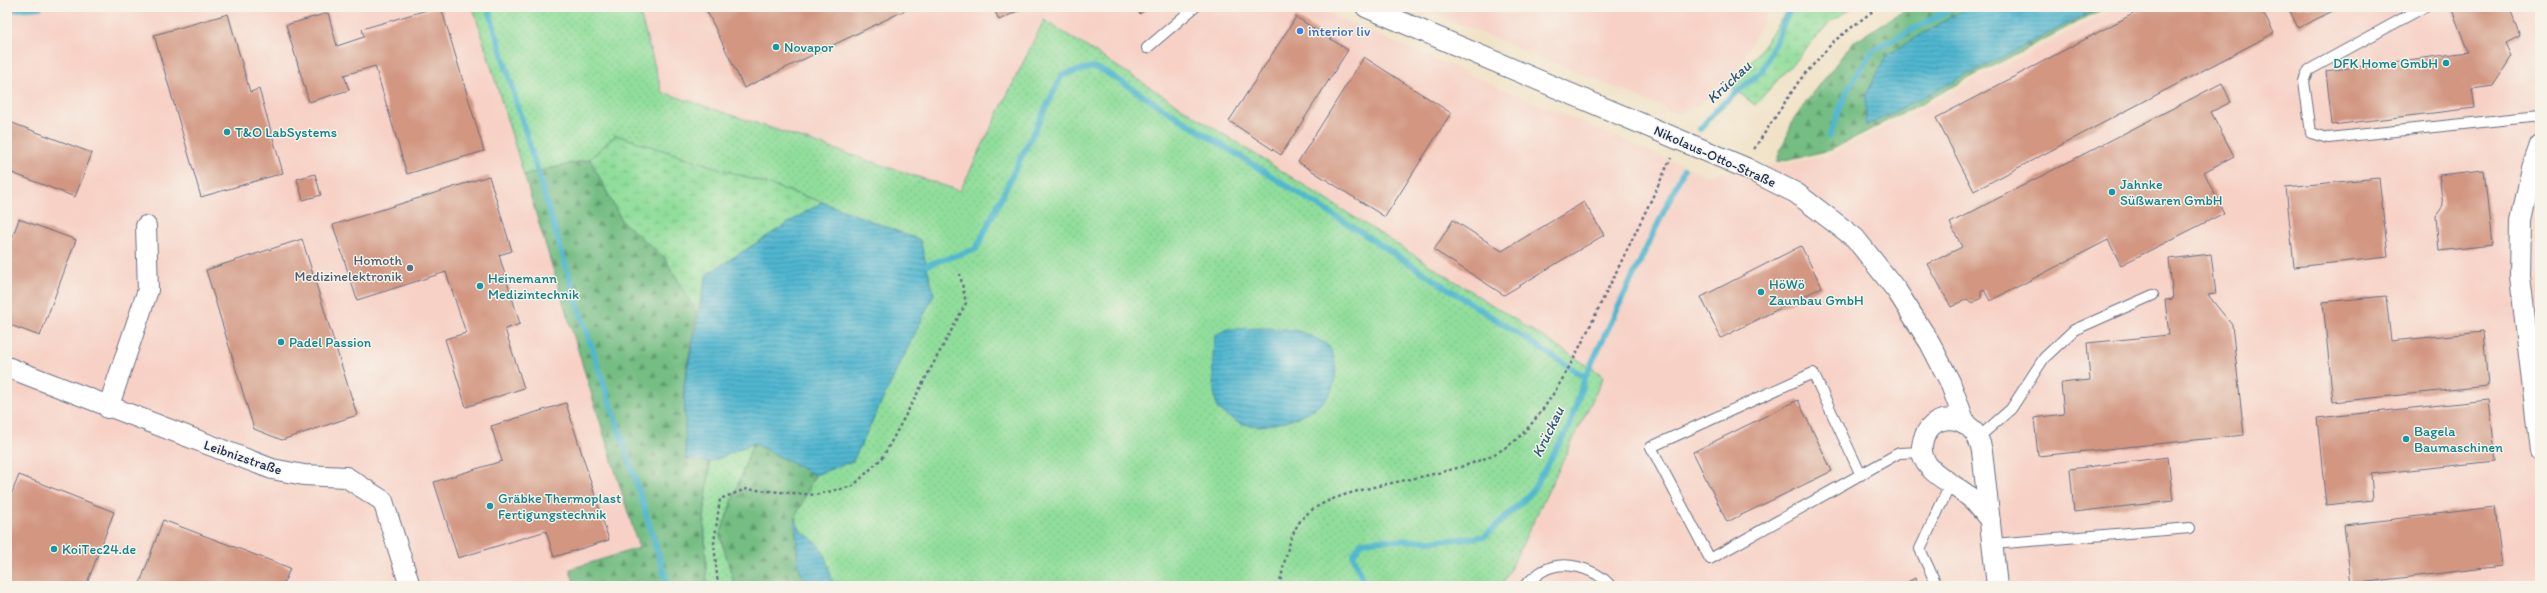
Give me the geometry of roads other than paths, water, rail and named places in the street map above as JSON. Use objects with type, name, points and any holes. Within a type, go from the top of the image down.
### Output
[{"type":"street","name":"Nikolaus-Otto-Straße","points":[[1366,7],[1746,168],[1796,193],[1855,238],[1897,290],[1930,343],[1972,430],[1990,520],[1997,586]]},
{"type":"street","points":[[2539,438],[2533,333],[2520,276],[2521,221],[2532,168],[2540,145]]},
{"type":"street","points":[[108,408],[148,290],[146,226]]},
{"type":"street","name":"Leibnizstraße","points":[[7,367],[108,408],[272,469],[304,475],[346,477],[383,501],[410,586]]},
{"type":"street","points":[[1972,430],[1946,419],[1937,423],[1924,437],[1922,452],[1926,465],[1968,496],[1990,520]]},
{"type":"lane","points":[[1147,48],[1195,7]]},
{"type":"lane","points":[[2424,7],[2320,62],[2309,70],[2304,81],[2311,133],[2319,137],[2328,138],[2540,116]]},
{"type":"lane","points":[[1972,430],[2011,409],[2044,358],[2074,330],[2153,295]]},
{"type":"lane","points":[[1862,475],[1813,373],[1651,447],[1710,559],[1862,475],[1899,453],[1922,452]]},
{"type":"lane","points":[[1937,586],[1920,549],[1951,483]]},
{"type":"lane","points":[[1993,544],[2190,528]]},
{"type":"lane","points":[[1524,586],[1541,571],[1562,565],[1585,568],[1605,579],[1611,586]]},
{"type":"water","points":[[1968,7],[2100,7],[1866,126],[1866,95],[1887,55]]},
{"type":"water","points":[[822,202],[920,240],[934,294],[853,461],[815,475],[753,443],[710,462],[686,459],[684,385],[707,274]]},
{"type":"water","points":[[1276,328],[1294,330],[1311,336],[1326,344],[1332,352],[1336,373],[1329,395],[1325,400],[1308,412],[1273,424],[1261,426],[1250,425],[1231,419],[1217,408],[1213,372],[1215,335],[1228,329]]},
{"type":"water","points":[[795,518],[801,532],[816,542],[824,554],[834,586],[805,586],[798,564]]},
{"type":"waterway","points":[[7,10],[40,7]]},
{"type":"waterway","points":[[488,7],[577,303],[635,478],[668,586]]},
{"type":"waterway","name":"Krückau","points":[[1700,129],[1719,107],[1762,71],[1791,7]]},
{"type":"waterway","points":[[1829,137],[1847,91],[1872,51],[1955,7]]},
{"type":"waterway","points":[[927,265],[976,249],[1062,75],[1093,67],[1104,71],[1354,228],[1585,377]]},
{"type":"waterway","name":"Krückau","points":[[1365,586],[1353,555],[1362,542],[1381,540],[1430,541],[1484,537],[1531,493],[1569,427],[1585,377],[1684,169]]},
{"type":"place","name":"interior liv","points":[[1300,31]]},
{"type":"place","name":"Novapor","points":[[776,47]]},
{"type":"place","name":"DFK Home GmbH","points":[[2446,63]]},
{"type":"place","name":"T&O LabSystems","points":[[227,132]]},
{"type":"place","name":"Jahnke Süßwaren GmbH","points":[[2112,192]]},
{"type":"place","name":"Homoth Medizinelektronik","points":[[410,268]]},
{"type":"place","name":"Heinemann Medizintechnik","points":[[480,286]]},
{"type":"place","name":"HöWö Zaunbau GmbH","points":[[1761,292]]},
{"type":"place","name":"Padel Passion","points":[[281,342]]},
{"type":"place","name":"Bagela Baumaschinen","points":[[2406,439]]},
{"type":"place","name":"Gräbke Thermoplast Fertigungstechnik","points":[[490,506]]},
{"type":"place","name":"KoiTec24.de","points":[[54,549]]}]
